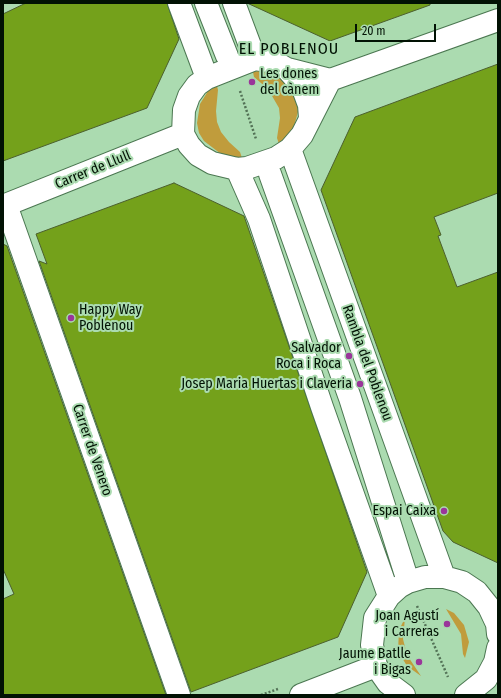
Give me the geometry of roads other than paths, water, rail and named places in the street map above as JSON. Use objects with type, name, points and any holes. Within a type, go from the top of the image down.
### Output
[{"type":"street","points":[[179,3],[207,78]]},
{"type":"street","points":[[206,3],[227,56]]},
{"type":"street","points":[[234,3],[255,59]]},
{"type":"street","points":[[330,80],[302,135],[290,149],[265,163],[237,169],[212,163],[198,155],[189,145],[183,134],[184,110],[189,96],[196,85],[207,78],[255,59],[275,62],[287,69],[330,80],[498,20]]},
{"type":"street","points":[[287,69],[302,86],[309,105],[310,118]]},
{"type":"street","name":"Carrer de Llull","points":[[4,205],[183,134]]},
{"type":"street","name":"Rambla del Poblenou","points":[[290,149],[444,577]]},
{"type":"street","points":[[237,169],[259,219],[322,407],[389,596]]},
{"type":"street","name":"Rambla del Poblenou","points":[[270,174],[350,398],[405,572]]},
{"type":"street","name":"Carrer de Venero","points":[[4,205],[179,695]]},
{"type":"street","points":[[404,695],[388,683],[376,666],[372,645],[375,618],[389,596],[408,582],[425,577],[444,577],[462,582],[477,592],[490,607],[498,627]]},
{"type":"street","points":[[466,695],[489,687],[498,648]]},
{"type":"street","points":[[301,695],[376,666]]},
{"type":"place","name":"Les dones del cànem","points":[[252,82]]},
{"type":"place","name":"Happy Way Poblenou","points":[[71,318]]},
{"type":"place","name":"Salvador Roca i Roca","points":[[349,356]]},
{"type":"place","name":"Josep Maria Huertas i Claveria","points":[[360,384]]},
{"type":"place","name":"Espai Caixa","points":[[444,511]]},
{"type":"place","name":"Joan Agustí i Carreras","points":[[447,624]]},
{"type":"place","name":"Jaume Batlle i Bigas","points":[[419,662]]},
{"type":"district","name":"EL POBLENOU","points":[[289,50]]}]
